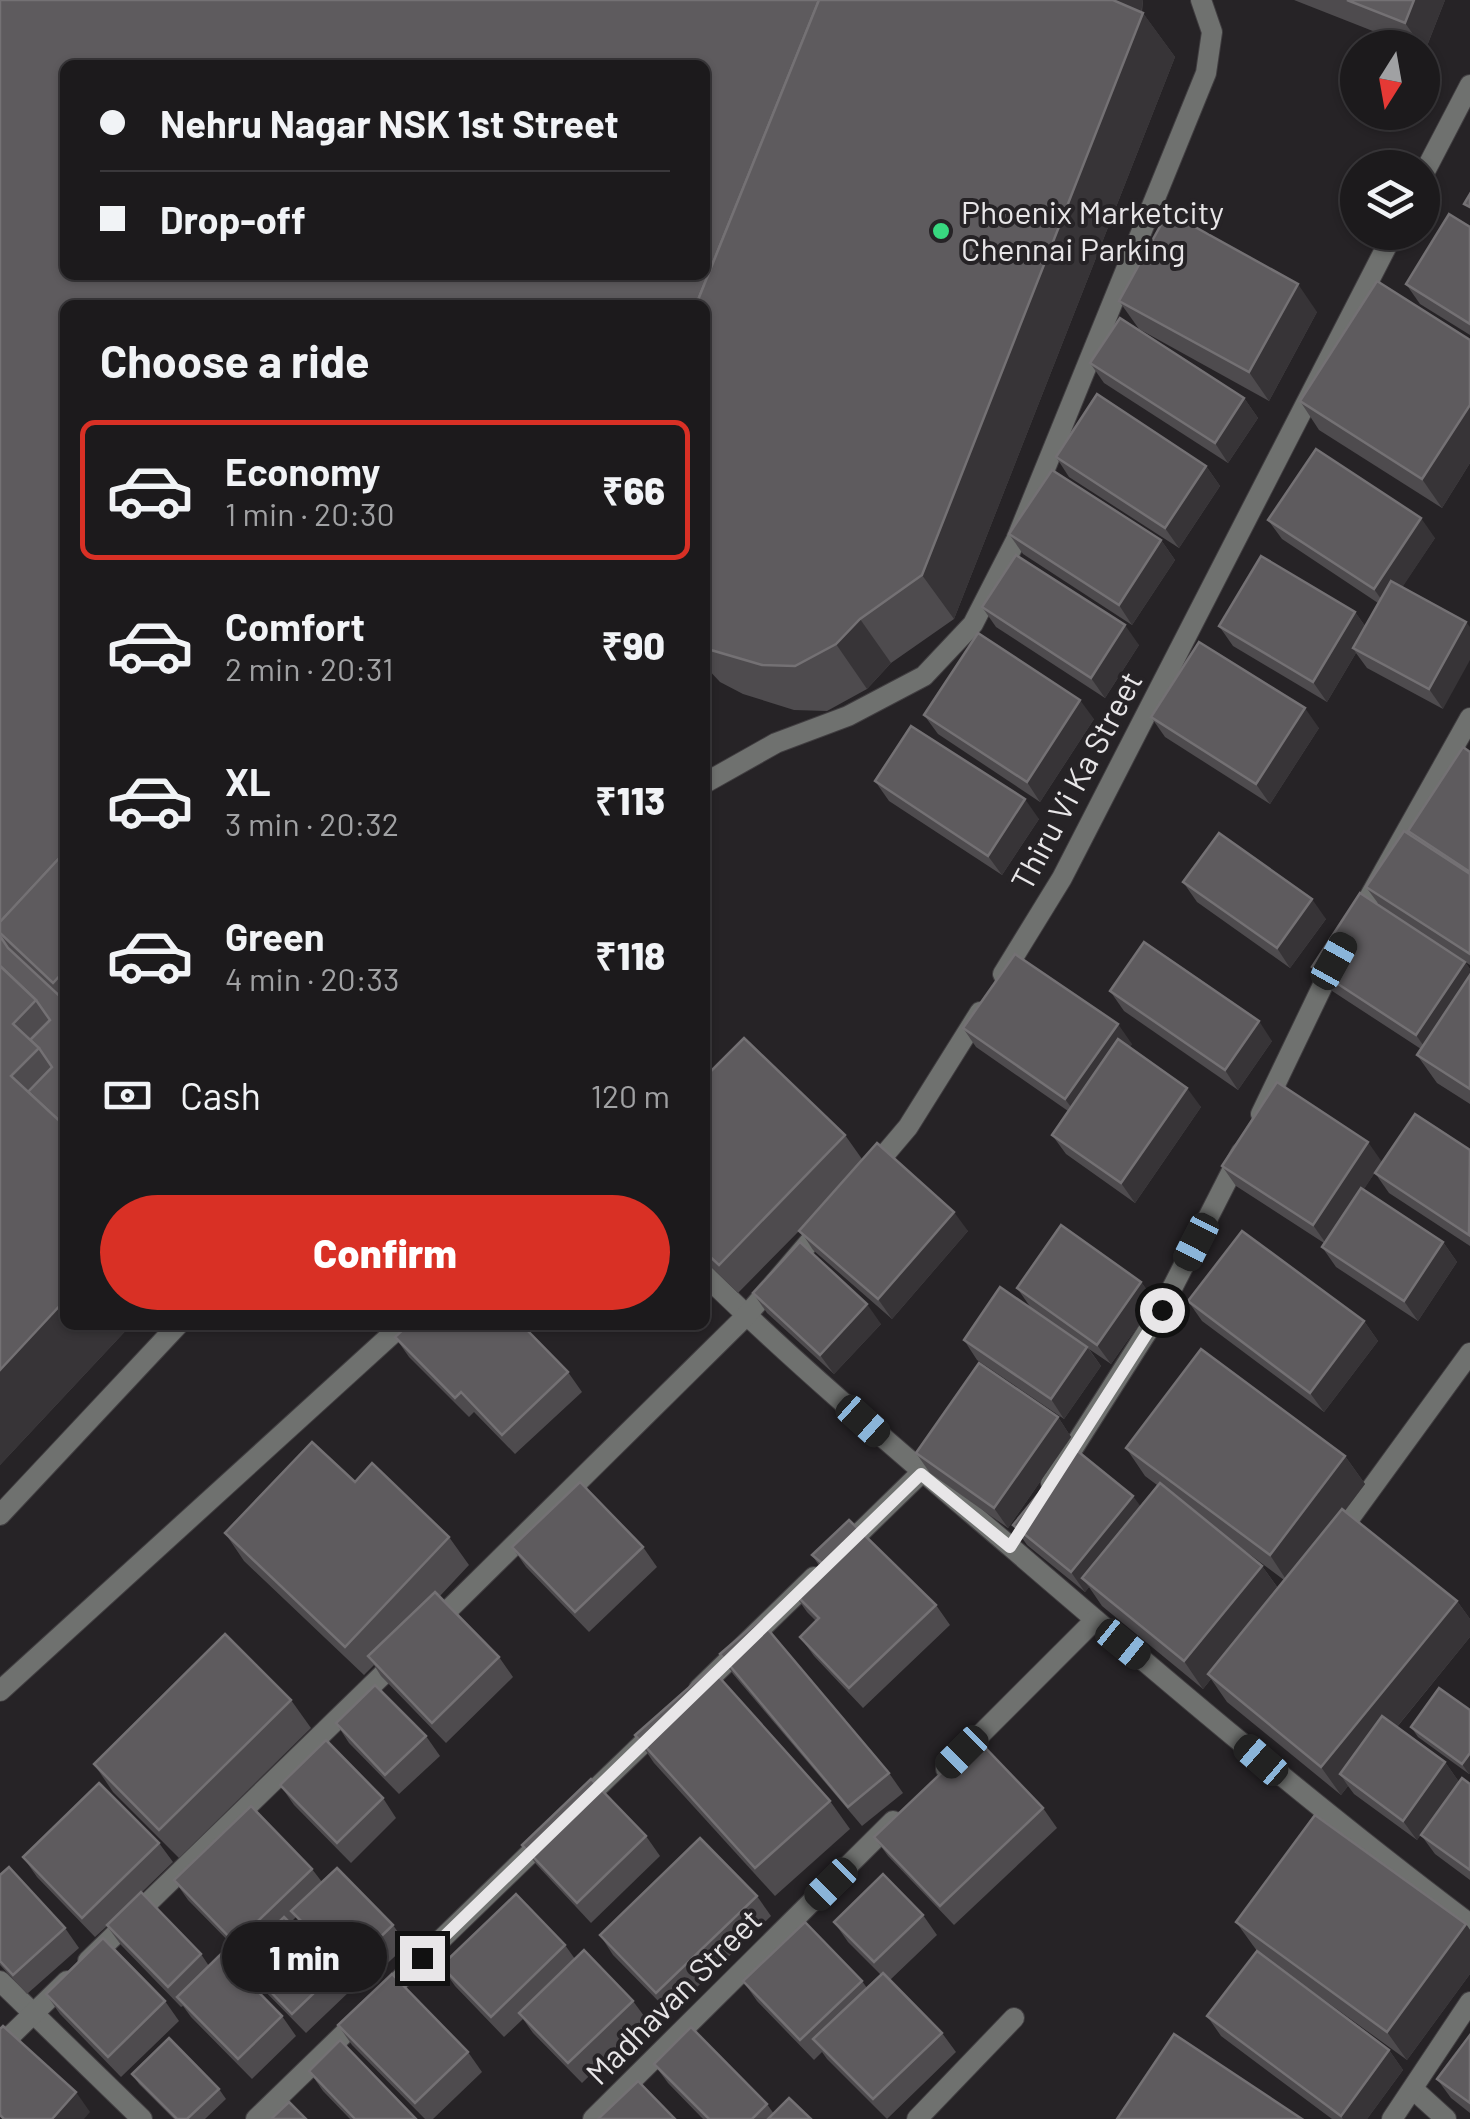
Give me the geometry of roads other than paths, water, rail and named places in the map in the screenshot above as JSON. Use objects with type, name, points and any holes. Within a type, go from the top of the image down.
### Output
[{"type":"street","points":[[710,780],[776,744],[848,716],[924,676],[974,624],[1016,540],[1206,73],[1212,32],[1201,0]]},
{"type":"street","points":[[1436,150],[1470,85]]},
{"type":"street","name":"Thiru Vi Ka Street","points":[[858,1185],[908,1127],[1062,878],[1385,250]]},
{"type":"street","points":[[1040,1500],[1162,1310],[1304,1017],[1470,718]]},
{"type":"street","points":[[0,2046],[746,1316],[833,1214]]},
{"type":"street","points":[[710,1280],[921,1474],[1015,1539],[1094,1621],[1214,1706],[1314,1807],[1470,1924]]},
{"type":"street","points":[[0,1515],[173,1330]]},
{"type":"street","points":[[0,1691],[397,1330]]},
{"type":"street","points":[[1324,1554],[1470,1353]]},
{"type":"street","points":[[256,2119],[921,1474]]},
{"type":"street","points":[[930,1785],[1094,1621]]},
{"type":"street","name":"Madhavan Street","points":[[593,2119],[903,1812]]},
{"type":"street","points":[[0,1981],[142,2119]]},
{"type":"street","points":[[1392,2119],[1470,2002]]},
{"type":"street","points":[[917,2119],[1014,2018]]},
{"type":"street","points":[[1413,2089],[1446,2119]]},
{"type":"place","name":"Phoenix Marketcity Chennai Parking","points":[[941,231]]}]
